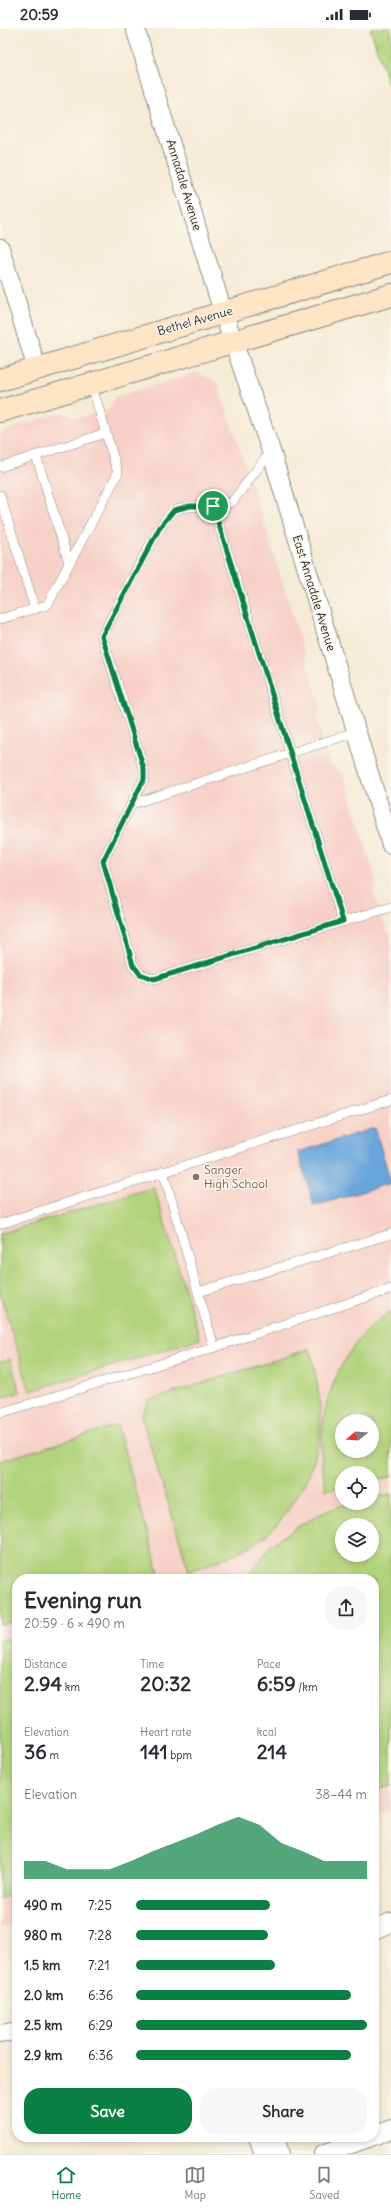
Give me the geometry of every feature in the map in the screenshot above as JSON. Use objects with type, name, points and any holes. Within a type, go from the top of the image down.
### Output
[{"type":"main road","name":"Bethel Avenue","points":[[0,380],[391,262]]},
{"type":"main road","points":[[0,411],[391,295]]},
{"type":"main road","points":[[0,387],[31,370]]},
{"type":"street","name":"Annadale Avenue","points":[[135,28],[234,342]]},
{"type":"street","points":[[0,248],[31,370]]},
{"type":"street","name":"East Annadale Avenue","points":[[234,342],[271,451],[356,732],[390,833]]},
{"type":"street","points":[[379,1928],[391,1922]]},
{"type":"street","points":[[0,2034],[12,2032]]},
{"type":"street","points":[[379,2134],[391,2129]]},
{"type":"street","points":[[260,2142],[264,2154]]},
{"type":"street","points":[[276,2142],[280,2154]]},
{"type":"street","points":[[323,2154],[356,2142]]},
{"type":"lane","points":[[0,619],[47,605],[118,473],[91,383]]},
{"type":"lane","points":[[0,467],[106,433]]},
{"type":"lane","points":[[271,451],[232,502],[224,505],[190,506],[174,510],[160,527],[102,636],[144,769],[144,779],[103,861],[133,965],[140,974],[154,979],[391,907]]},
{"type":"lane","points":[[36,455],[69,563]]},
{"type":"lane","points":[[0,495],[35,609]]},
{"type":"lane","points":[[213,506],[343,921]]},
{"type":"lane","points":[[132,804],[356,732]]},
{"type":"lane","points":[[0,1224],[163,1171],[391,1100]]},
{"type":"lane","points":[[163,1171],[214,1347]]},
{"type":"lane","points":[[198,1292],[391,1234]]},
{"type":"lane","points":[[0,1413],[214,1347],[391,1289]]},
{"type":"shaded area","name":"Sanger High School","points":[[197,372],[217,382],[255,493],[321,707],[317,719],[330,765],[343,772],[377,883],[373,891],[387,931],[391,934],[391,1811],[379,1815],[379,1574],[12,1574],[12,1924],[0,1928],[0,432],[62,412],[78,418],[108,410],[115,397]]},
{"type":"green space","points":[[370,28],[391,28],[391,94]]},
{"type":"green space","points":[[154,1187],[200,1339],[30,1391],[0,1294],[0,1234]]},
{"type":"green space","points":[[391,1311],[391,1477],[379,1480],[379,1466],[335,1466],[335,1488],[326,1490],[321,1447],[322,1427],[326,1408],[331,1389],[339,1370],[361,1337],[375,1323]]},
{"type":"green space","points":[[310,1349],[318,1390],[320,1427],[318,1445],[313,1463],[305,1482],[283,1517],[264,1537],[233,1555],[189,1571],[141,1415],[150,1400]]},
{"type":"green space","points":[[10,1359],[20,1392],[0,1398],[0,1362]]},
{"type":"green space","points":[[117,1425],[159,1574],[12,1574],[12,1621],[0,1625],[0,1461]]},
{"type":"green space","points":[[391,1494],[391,1786],[379,1790],[379,1574],[251,1574],[271,1545],[297,1527],[324,1512],[335,1508],[335,1510],[379,1510],[379,1496]]},
{"type":"green space","points":[[0,1640],[12,1640],[12,1895],[0,1899]]},
{"type":"water","points":[[375,1128],[391,1183],[314,1206],[298,1152]]},
{"type":"place","name":"Sanger High School","points":[[196,1177]]},
{"type":"route","points":[[190,506],[213,506],[343,921],[154,979],[140,974],[133,965],[103,861],[144,779],[144,769],[102,636],[160,527],[174,510],[190,506]]}]
